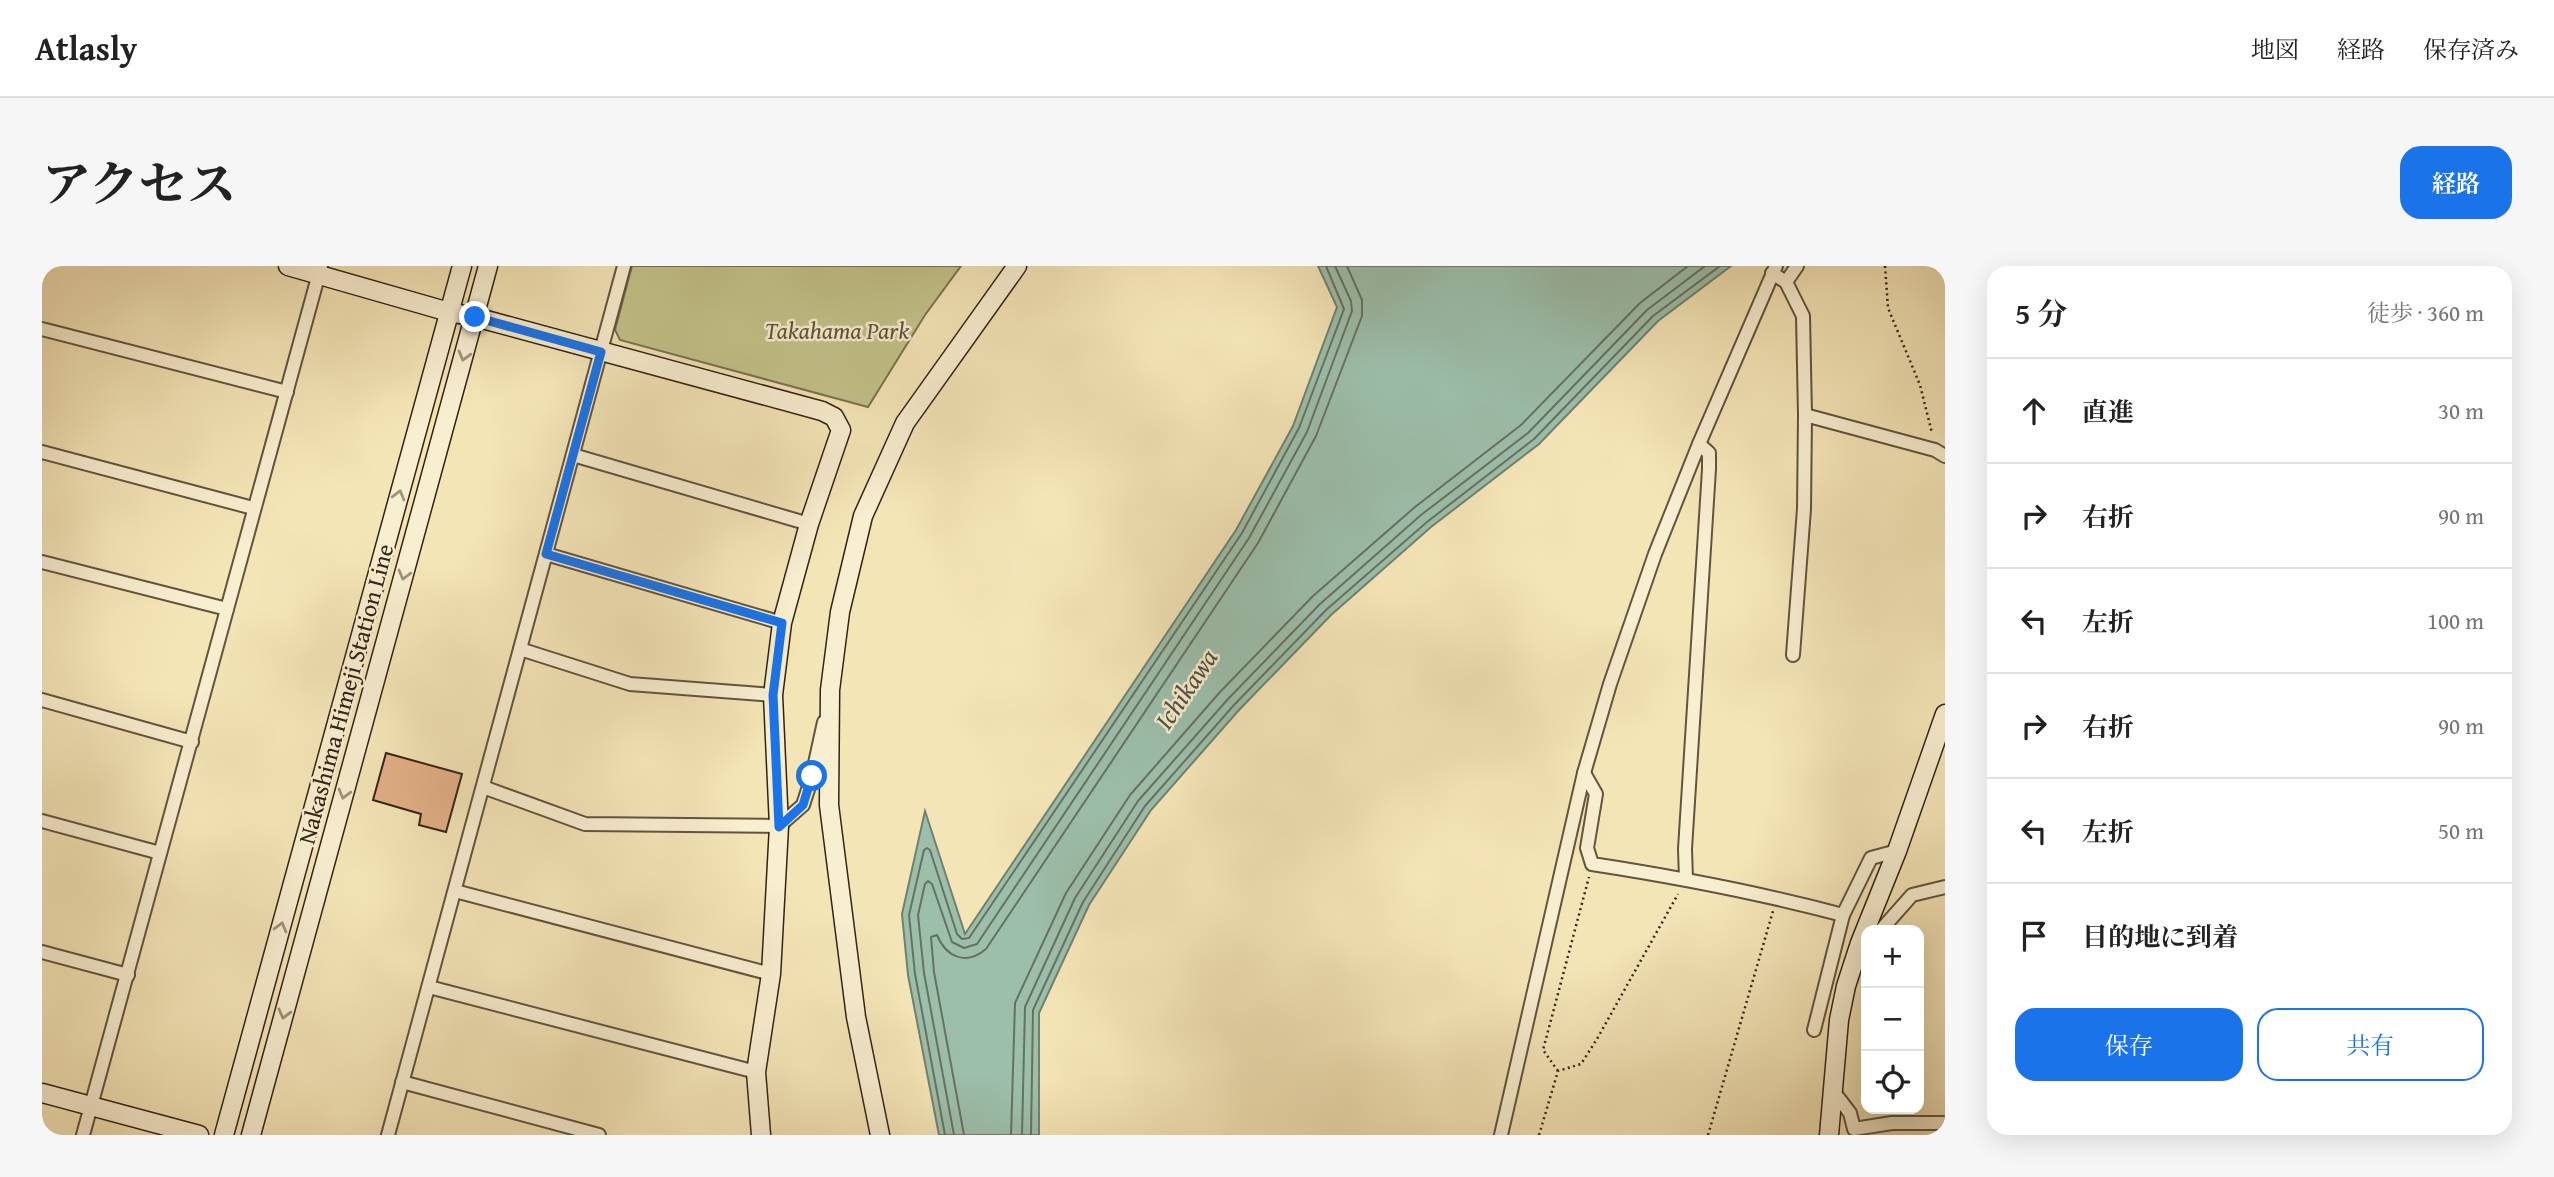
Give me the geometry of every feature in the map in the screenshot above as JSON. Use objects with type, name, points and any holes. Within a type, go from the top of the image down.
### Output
[{"type":"street","points":[[288,266],[320,270],[449,312],[822,411],[834,417],[841,430],[809,524],[782,623],[773,695],[779,827],[771,974],[756,1072],[761,1135]]},
{"type":"street","name":"Nakashima Himeji Station Line","points":[[224,1135],[462,266]]},
{"type":"street","name":"Nakashima Himeji Station Line","points":[[251,1135],[488,266]]},
{"type":"street","points":[[388,1135],[624,266]]},
{"type":"street","points":[[483,787],[585,824],[779,827],[803,805],[812,776],[830,690],[841,612],[863,516],[905,423],[1017,266]]},
{"type":"street","points":[[1786,282],[1797,266]]},
{"type":"street","points":[[83,1135],[320,270]]},
{"type":"street","points":[[1501,1135],[1584,773],[1610,684],[1655,554],[1774,270],[1786,282],[1803,316],[1804,509],[1793,654]]},
{"type":"street","points":[[42,329],[287,392]]},
{"type":"street","points":[[1805,415],[1940,453]]},
{"type":"street","points":[[1686,879],[1685,849],[1709,469],[1709,453],[1699,444]]},
{"type":"street","points":[[42,452],[253,509]]},
{"type":"street","points":[[573,455],[809,524]]},
{"type":"street","points":[[546,554],[782,623]]},
{"type":"street","points":[[42,562],[227,609]]},
{"type":"street","points":[[520,649],[630,684],[773,695]]},
{"type":"street","points":[[830,690],[829,805],[856,1017],[880,1135]]},
{"type":"street","points":[[42,700],[192,742]]},
{"type":"street","points":[[1869,925],[1945,714]]},
{"type":"street","points":[[1584,773],[1596,794],[1587,848],[1592,864],[1686,879],[1843,915]]},
{"type":"street","points":[[42,821],[160,853]]},
{"type":"street","points":[[1814,1030],[1843,915],[1871,858],[1897,851]]},
{"type":"street","points":[[1885,925],[1912,895],[1945,887]]},
{"type":"street","points":[[455,891],[771,974]]},
{"type":"street","points":[[1829,1135],[1839,1020],[1846,986],[1861,946]]},
{"type":"street","points":[[42,952],[128,975]]},
{"type":"street","points":[[1824,986],[1846,986]]},
{"type":"street","points":[[429,988],[756,1072]]},
{"type":"street","points":[[402,1082],[599,1135]]},
{"type":"street","points":[[1833,1091],[1850,1113],[1854,1129],[1892,1123],[1945,1123]]},
{"type":"street","points":[[42,1093],[200,1135]]},
{"type":"path","points":[[1885,266],[1888,308],[1920,385],[1940,453]]},
{"type":"path","points":[[1558,1071],[1543,1050],[1574,926],[1587,893],[1592,864]]},
{"type":"path","points":[[1558,1071],[1581,1065],[1686,879]]},
{"type":"path","points":[[1707,1135],[1777,898]]},
{"type":"path","points":[[1539,1135],[1558,1071]]},
{"type":"green space","name":"Takahama Park","points":[[632,266],[961,266],[925,315],[868,407],[620,340],[615,330]]},
{"type":"water","name":"Ichikawa","points":[[1318,266],[1731,266],[1658,321],[1539,444],[1431,527],[1331,615],[1239,710],[1151,810],[1089,905],[1039,1013],[1039,1135],[939,1135],[908,975],[902,914],[925,811],[965,934],[1236,530],[1293,426],[1337,307]]},
{"type":"building","points":[[386,753],[462,774],[446,832],[419,825],[421,814],[373,800]]},
{"type":"route","points":[[475,317],[601,352],[546,554],[782,623],[773,695],[779,827],[803,805],[812,776]]}]
